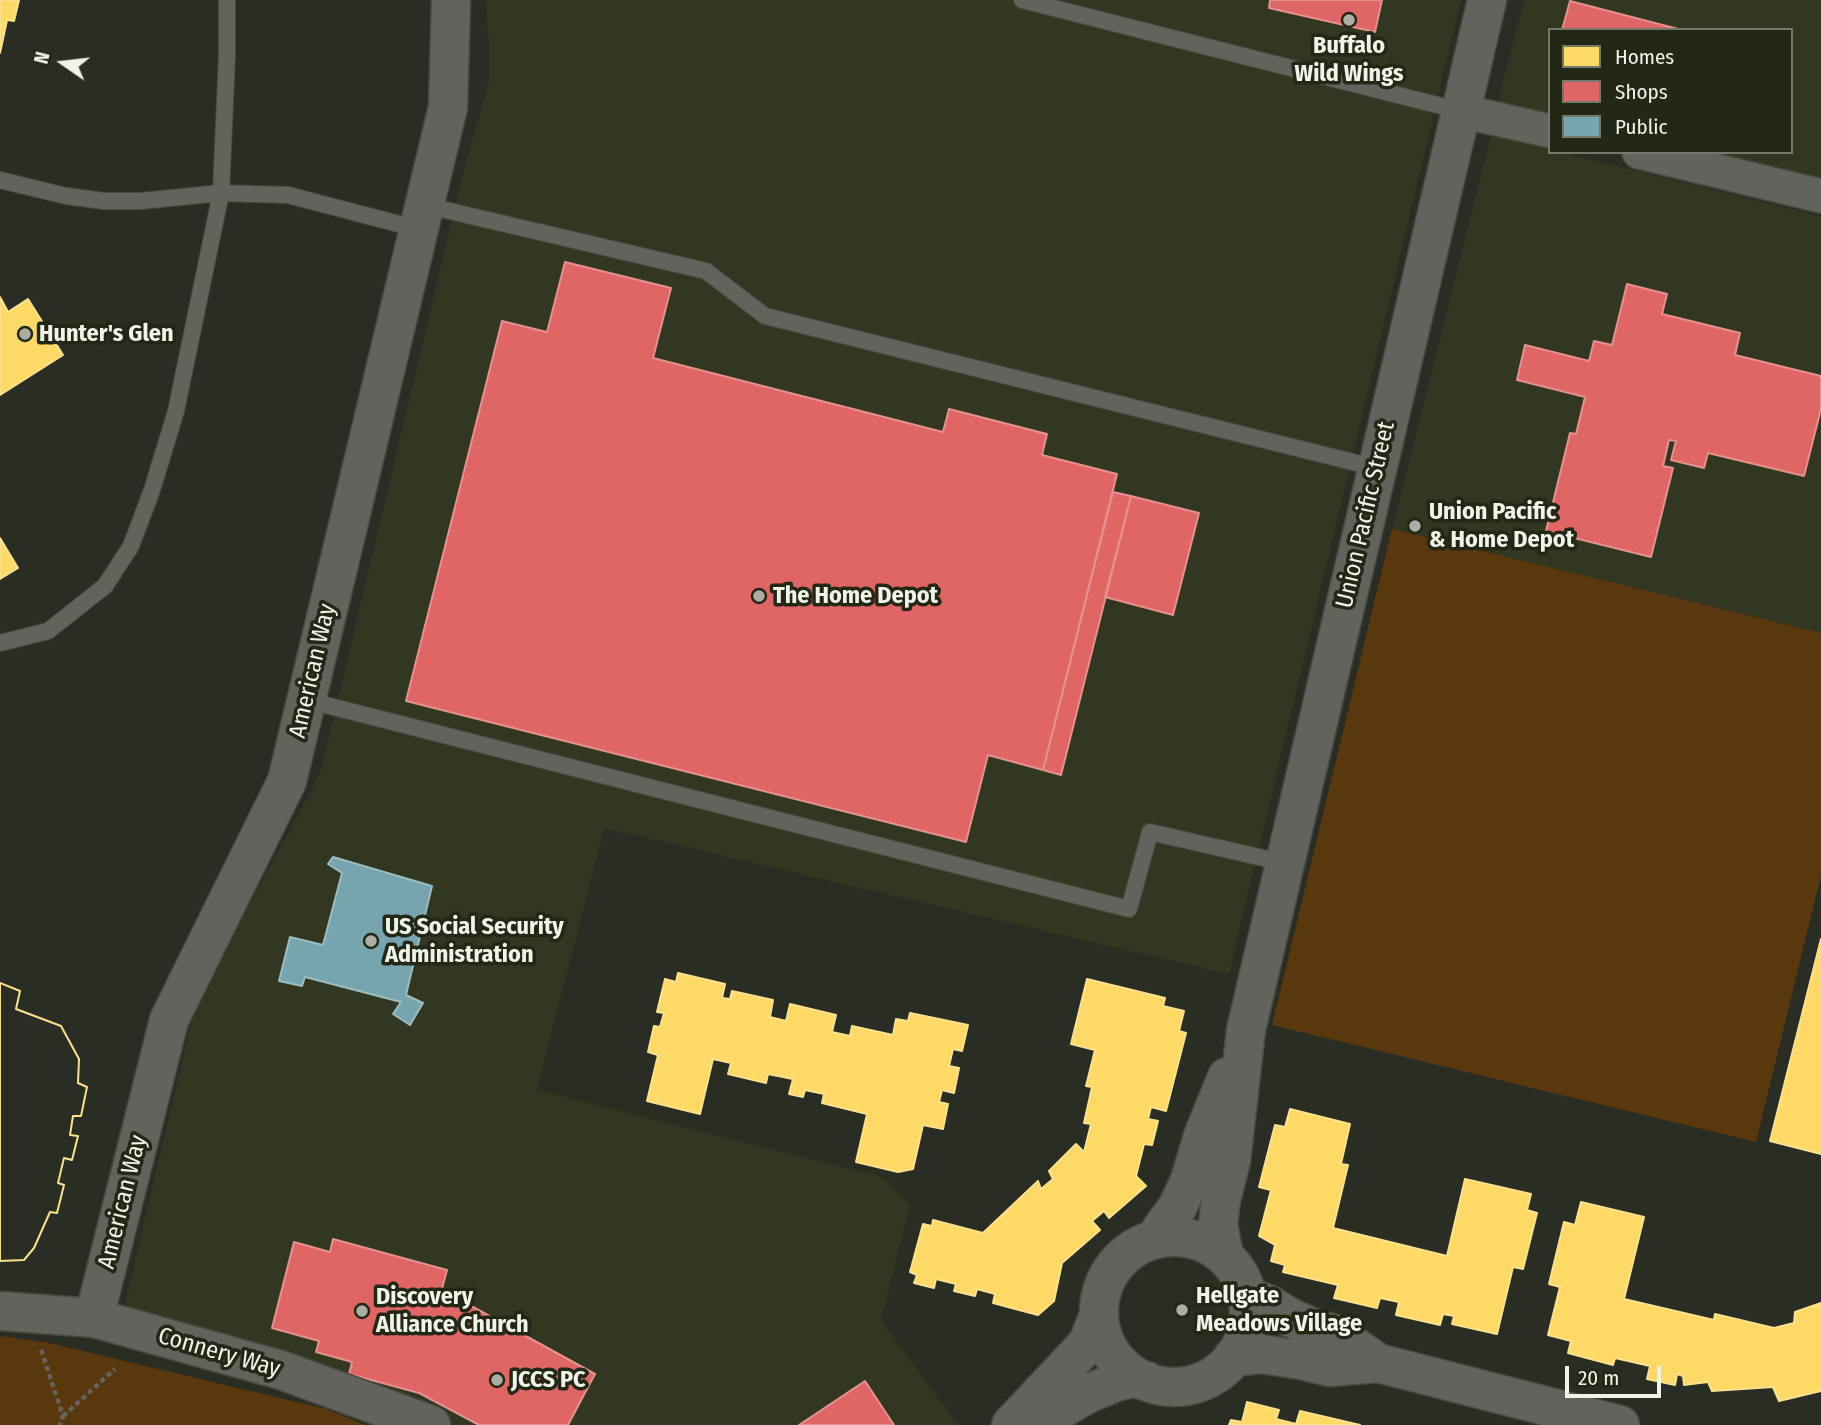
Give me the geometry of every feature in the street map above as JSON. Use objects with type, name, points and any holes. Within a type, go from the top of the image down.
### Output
[{"type":"street","name":"American Way","points":[[94,1318],[169,1020],[287,781],[448,107],[451,0]]},
{"type":"street","name":"Union Pacific Street","points":[[1224,1256],[1218,1223],[1231,1161],[1246,1030],[1487,0]]},
{"type":"street","points":[[1461,111],[1548,131]]},
{"type":"street","points":[[1647,154],[1821,196]]},
{"type":"street","name":"Union Pacific Street","points":[[1155,1239],[1177,1208],[1190,1180],[1203,1136],[1246,1030]]},
{"type":"street","points":[[1034,1425],[1087,1394],[1116,1382],[1132,1378],[1170,1386],[1194,1384],[1216,1374],[1240,1346],[1248,1322],[1247,1296],[1242,1281],[1235,1267],[1215,1248],[1192,1239],[1155,1239],[1136,1248],[1119,1261],[1104,1286],[1100,1314],[1106,1342],[1123,1366],[1147,1381]]},
{"type":"street","points":[[1247,1296],[1311,1327],[1338,1335],[1378,1363]]},
{"type":"street","name":"Connery Way","points":[[0,1311],[94,1318],[281,1370],[431,1425]]},
{"type":"street","points":[[1011,1425],[1088,1343],[1100,1314]]},
{"type":"street","points":[[1233,1357],[1261,1354],[1330,1367],[1378,1363],[1620,1425]]},
{"type":"lane","points":[[0,643],[48,631],[105,586],[131,546],[152,490],[176,411],[221,194],[227,0]]},
{"type":"lane","points":[[1021,0],[1461,111]]},
{"type":"lane","points":[[0,180],[66,196],[104,201],[141,201],[221,194],[288,195],[421,217],[706,271],[765,316],[1377,468]]},
{"type":"lane","points":[[306,700],[1129,909],[1150,832],[1284,863]]},
{"type":"path","points":[[41,1350],[63,1416]]},
{"type":"path","points":[[60,1425],[63,1416],[116,1369]]},
{"type":"shaded area","points":[[486,0],[1461,0],[1229,974],[604,828],[537,1090],[883,1177],[910,1206],[881,1320],[958,1425],[453,1425],[407,1398],[123,1311],[197,999],[313,788],[323,762],[463,173],[489,81]]},
{"type":"shaded area","points":[[1524,0],[1821,0],[1821,179],[1718,154],[1793,154],[1793,28],[1548,28],[1548,114],[1498,102]]},
{"type":"shaded area","points":[[1491,135],[1548,149],[1548,154],[1568,154],[1821,216],[1821,633],[1392,529]]},
{"type":"shaded area","points":[[1392,529],[1821,633],[1821,875],[1756,1142],[1272,1025]]},
{"type":"shaded area","points":[[0,1336],[45,1342],[326,1409],[365,1425],[0,1425]]},
{"type":"building: Homes","points":[[0,0],[19,0],[14,21],[7,20],[0,53]]},
{"type":"building: Homes","name":"Hunter's Glen","points":[[0,297],[8,312],[28,299],[63,355],[0,395]]},
{"type":"building: Homes","points":[[0,538],[18,568],[0,579]]},
{"type":"building: Homes","points":[[1821,939],[1821,1154],[1770,1141]]},
{"type":"building: Homes","points":[[678,973],[725,984],[722,998],[730,999],[732,991],[773,1000],[770,1017],[786,1021],[790,1004],[836,1015],[832,1032],[850,1036],[852,1026],[893,1035],[896,1019],[908,1021],[910,1013],[968,1025],[962,1051],[953,1049],[949,1066],[959,1068],[954,1093],[942,1090],[939,1102],[948,1104],[943,1129],[923,1125],[913,1169],[898,1172],[856,1162],[867,1114],[822,1103],[824,1094],[805,1090],[803,1097],[789,1094],[793,1079],[768,1074],[766,1083],[728,1074],[731,1063],[713,1059],[700,1114],[647,1101],[658,1055],[648,1052],[654,1026],[660,1027],[664,1013],[657,1012],[665,979],[676,982]]},
{"type":"building: Homes","points":[[1087,979],[1165,998],[1163,1006],[1184,1011],[1179,1031],[1186,1033],[1166,1111],[1151,1107],[1148,1119],[1158,1121],[1152,1145],[1144,1144],[1136,1176],[1146,1186],[1109,1218],[1104,1211],[1092,1221],[1100,1230],[1062,1263],[1054,1301],[1038,1315],[993,1303],[995,1294],[977,1289],[975,1296],[954,1291],[956,1284],[936,1279],[934,1288],[914,1283],[917,1275],[910,1272],[923,1224],[932,1226],[933,1220],[983,1233],[1038,1181],[1041,1189],[1053,1179],[1049,1171],[1076,1144],[1084,1152],[1091,1124],[1084,1123],[1092,1087],[1086,1086],[1095,1050],[1071,1044]]},
{"type":"building: Homes","points":[[0,983],[20,991],[16,1009],[61,1026],[79,1059],[78,1083],[87,1087],[81,1116],[73,1116],[70,1135],[78,1136],[72,1160],[64,1158],[58,1183],[64,1185],[57,1213],[50,1212],[34,1248],[24,1260],[0,1261]]},
{"type":"building: Homes","points":[[0,983],[20,991],[16,1009],[61,1026],[79,1059],[78,1083],[87,1087],[81,1116],[73,1116],[70,1135],[78,1136],[72,1160],[64,1158],[58,1183],[64,1185],[57,1213],[50,1212],[34,1248],[24,1260],[0,1261]]},
{"type":"building: Homes","points":[[1290,1109],[1350,1124],[1341,1164],[1348,1165],[1333,1228],[1447,1256],[1465,1179],[1531,1194],[1527,1210],[1537,1213],[1523,1269],[1513,1267],[1497,1334],[1452,1324],[1454,1316],[1443,1314],[1440,1325],[1396,1315],[1399,1302],[1380,1298],[1377,1308],[1334,1298],[1338,1285],[1283,1272],[1285,1265],[1271,1261],[1275,1245],[1259,1236],[1271,1190],[1259,1187],[1275,1125],[1285,1127]]},
{"type":"building: Homes","points":[[1581,1202],[1644,1217],[1624,1299],[1714,1320],[1715,1314],[1774,1328],[1794,1323],[1795,1312],[1821,1303],[1821,1391],[1779,1401],[1773,1387],[1712,1391],[1708,1382],[1684,1385],[1683,1376],[1677,1374],[1675,1385],[1647,1379],[1650,1366],[1615,1358],[1613,1365],[1568,1353],[1571,1341],[1548,1335],[1560,1287],[1549,1284],[1564,1222],[1575,1225]]},
{"type":"building: Homes","points":[[1247,1402],[1279,1410],[1276,1419],[1296,1424],[1300,1411],[1360,1425],[1229,1425],[1231,1420],[1242,1422]]},
{"type":"building: Shops","name":"Buffalo Wild Wings","points":[[1270,0],[1382,0],[1375,32],[1269,8]]},
{"type":"building: Shops","points":[[1570,1],[1674,28],[1563,28]]},
{"type":"building: Shops","name":"The Home Depot","points":[[565,262],[671,288],[653,358],[943,432],[949,409],[1047,434],[1042,455],[1117,474],[1043,770],[988,755],[966,842],[406,701],[502,321],[547,332]]},
{"type":"building: Shops","points":[[1627,284],[1667,294],[1662,314],[1740,333],[1735,355],[1821,376],[1821,409],[1804,476],[1708,453],[1704,468],[1671,460],[1676,441],[1669,440],[1663,466],[1673,468],[1651,557],[1546,531],[1570,433],[1576,434],[1585,397],[1517,380],[1525,345],[1589,361],[1594,341],[1612,345]]},
{"type":"building: Shops","points":[[1113,492],[1131,496],[1061,775],[1043,770]]},
{"type":"building: Shops","points":[[1131,496],[1199,513],[1173,615],[1105,597]]},
{"type":"building: Shops","points":[[333,1239],[447,1270],[440,1296],[464,1302],[595,1374],[568,1425],[479,1425],[419,1393],[349,1374],[352,1362],[316,1352],[319,1341],[272,1328],[294,1242],[330,1252]]},
{"type":"building: Shops","points":[[865,1381],[894,1425],[799,1425]]},
{"type":"building: Public","name":"US Social Security Administration","points":[[333,857],[432,886],[406,995],[423,1003],[410,1025],[393,1014],[401,1002],[305,977],[302,986],[279,981],[290,937],[323,945],[342,873],[328,864]]},
{"type":"place","name":"Buffalo Wild Wings","points":[[1349,20]]},
{"type":"place","name":"Hunter's Glen","points":[[25,334]]},
{"type":"place","name":"Union Pacific & Home Depot","points":[[1415,526]]},
{"type":"place","name":"The Home Depot","points":[[759,596]]},
{"type":"place","name":"US Social Security Administration","points":[[371,941]]},
{"type":"place","name":"Hellgate Meadows Village","points":[[1182,1310]]},
{"type":"place","name":"Discovery Alliance Church","points":[[362,1311]]},
{"type":"place","name":"JCCS PC","points":[[497,1380]]}]
